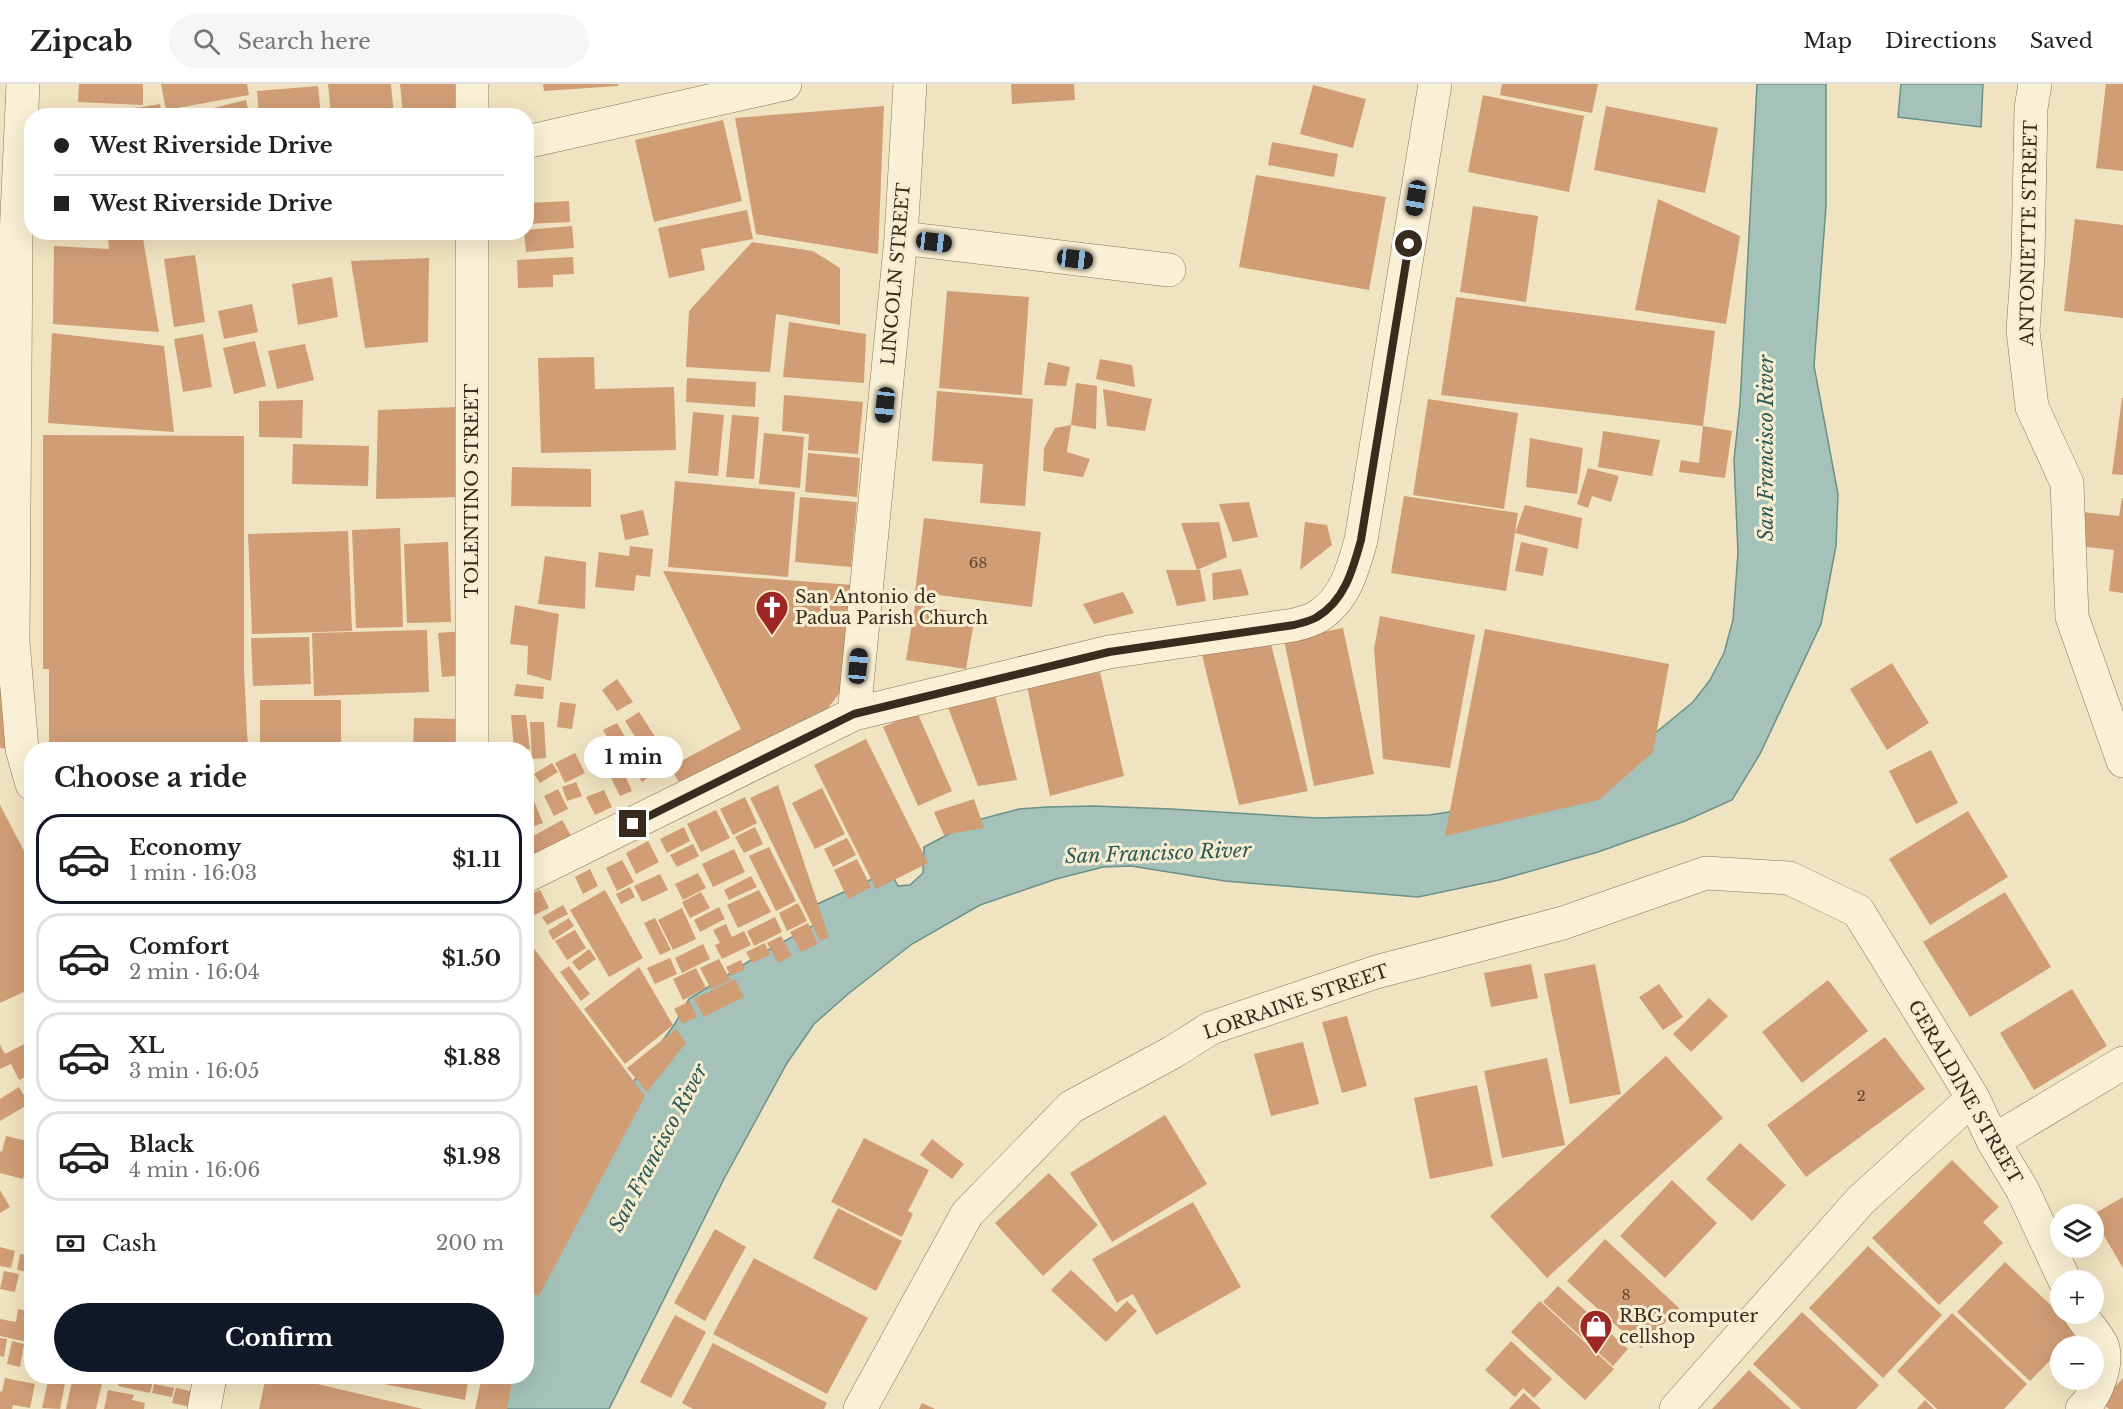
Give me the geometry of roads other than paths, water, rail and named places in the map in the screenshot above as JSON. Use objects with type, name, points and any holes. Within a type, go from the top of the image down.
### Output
[{"type":"street","points":[[23,84],[17,236],[13,641],[24,755]]},
{"type":"street","points":[[471,84],[472,108]]},
{"type":"street","points":[[534,140],[785,84]]},
{"type":"street","name":"LINCOLN STREET","points":[[854,714],[901,238],[910,84]]},
{"type":"street","points":[[534,872],[854,714],[1109,652],[1294,625],[1316,618],[1339,598],[1352,571],[1361,540],[1435,84]]},
{"type":"street","name":"ANTONIETTE STREET","points":[[2035,84],[2031,108],[2028,258],[2023,331],[2032,407],[2067,483],[2072,617],[2123,761]]},
{"type":"street","points":[[901,238],[1169,270]]},
{"type":"street","name":"TOLENTINO STREET","points":[[472,240],[472,742]]},
{"type":"street","name":"LORRAINE STREET","points":[[860,1409],[967,1214],[1071,1107],[1173,1052],[1211,1028],[1376,972],[1563,923],[1706,873],[1790,878]]},
{"type":"street","name":"GERALDINE STREET","points":[[1790,878],[1858,911],[1973,1098],[1993,1141],[2022,1189],[2060,1270]]},
{"type":"street","points":[[1993,1141],[2123,1063]]},
{"type":"street","points":[[1676,1409],[1860,1201],[1973,1098]]},
{"type":"street","points":[[2088,1407],[2113,1352],[2089,1324]]},
{"type":"street","points":[[204,1409],[209,1384]]},
{"type":"water","name":"San Francisco River","points":[[1757,84],[1826,84],[1826,206],[1814,366],[1838,494],[1836,546],[1821,624],[1760,754],[1732,800],[1685,821],[1598,852],[1499,880],[1418,897],[1225,881],[1131,866],[1103,867],[1056,879],[980,905],[912,944],[814,1024],[787,1063],[725,1177],[609,1409],[477,1409],[484,1384],[534,1384],[534,1240],[563,1188],[644,1066],[674,1025],[689,999],[759,955],[820,922],[813,906],[890,871],[898,886],[910,885],[923,873],[924,847],[974,821],[1019,809],[1093,806],[1316,818],[1429,815],[1557,796],[1625,758],[1693,702],[1710,680],[1724,653],[1733,620],[1738,553],[1734,460],[1740,404]]},
{"type":"water","points":[[1901,84],[1983,84],[1981,127],[1898,117]]},
{"type":"place","name":"San Antonio de Padua Parish Church","points":[[772,636]]},
{"type":"place","name":"RBG computer cellshop","points":[[1596,1355]]}]
